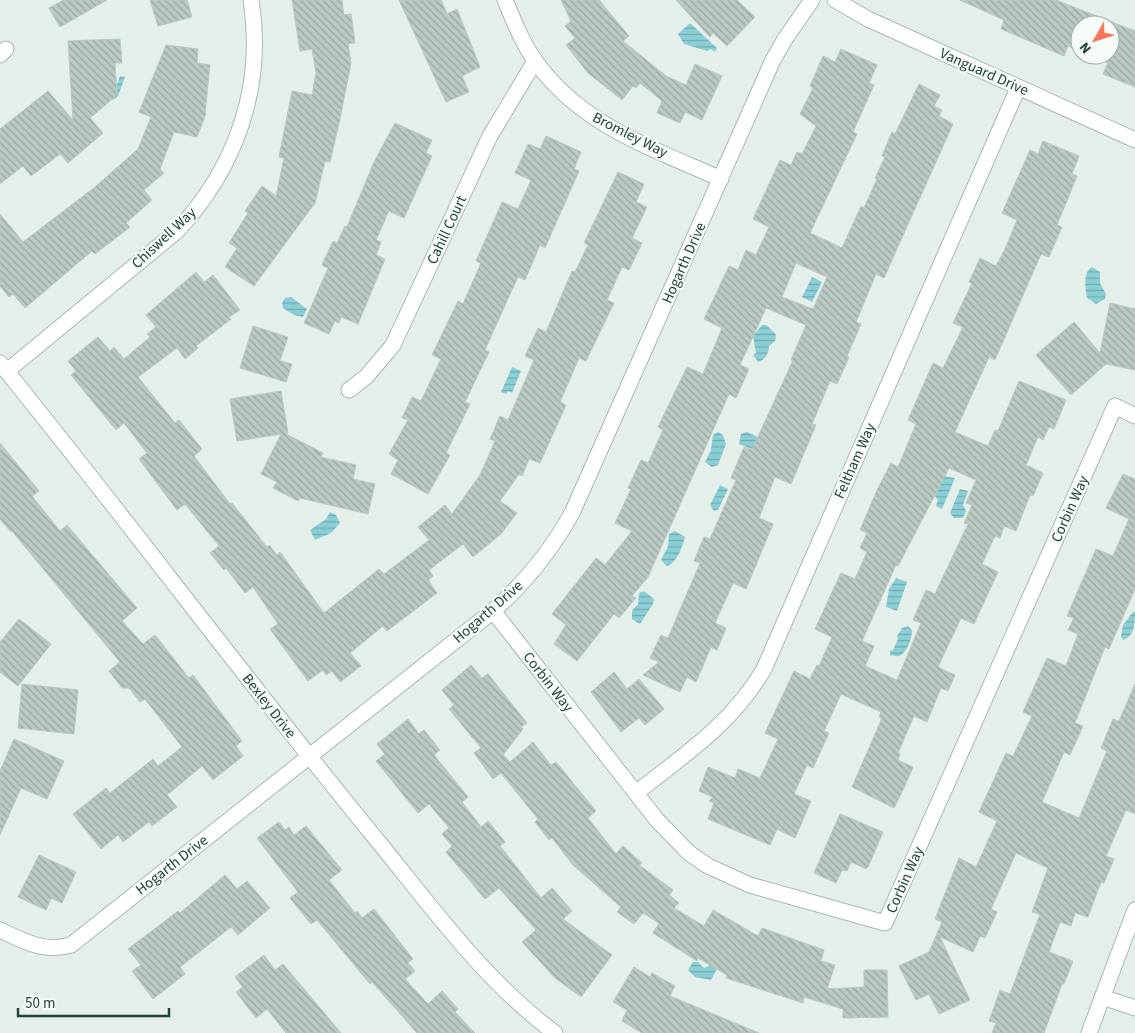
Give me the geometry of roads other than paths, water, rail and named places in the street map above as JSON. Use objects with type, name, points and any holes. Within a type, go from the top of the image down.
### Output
[{"type":"street","name":"Chiswell Way","points":[[4,367],[177,230],[192,214],[219,177],[238,136],[250,92],[255,47],[251,0]]},
{"type":"street","name":"Bromley Way","points":[[505,0],[535,61],[560,92],[598,122],[721,179]]},
{"type":"street","name":"Hogarth Drive","points":[[0,930],[35,946],[48,949],[71,945],[493,611],[516,590],[545,557],[572,513],[773,60],[812,0]]},
{"type":"street","name":"Vanguard Drive","points":[[835,0],[868,20],[1135,140]]},
{"type":"street","name":"Cahill Court","points":[[349,390],[366,377],[393,345],[490,136],[535,61]]},
{"type":"street","name":"Feltham Way","points":[[636,793],[726,721],[740,705],[764,669],[1018,88]]},
{"type":"street","name":"Bexley Drive","points":[[4,367],[309,757],[491,978],[534,1017],[555,1033]]},
{"type":"street","name":"Corbin Way","points":[[493,611],[672,838],[689,853],[722,873],[750,885],[886,923],[1115,406],[1135,416]]},
{"type":"street","points":[[1089,1033],[1135,910]]},
{"type":"street","points":[[1102,997],[1135,1008]]},
{"type":"water","points":[[690,23],[717,48],[715,52],[711,49],[707,51],[684,44],[678,34]]},
{"type":"water","points":[[120,76],[125,77],[118,96],[113,100],[98,93],[99,85],[117,85]]},
{"type":"water","points":[[1092,267],[1100,272],[1100,283],[1106,294],[1105,299],[1096,304],[1087,298],[1085,281],[1089,269]]},
{"type":"water","points":[[812,277],[822,282],[812,302],[802,297]]},
{"type":"water","points":[[291,297],[307,309],[303,317],[294,315],[283,308],[282,303],[285,298]]},
{"type":"water","points":[[762,325],[766,325],[776,336],[775,341],[769,346],[766,356],[758,362],[753,355],[756,353],[753,336]]},
{"type":"water","points":[[512,367],[521,371],[512,393],[508,391],[506,394],[501,392]]},
{"type":"water","points":[[718,432],[723,435],[726,444],[718,465],[712,467],[705,462],[711,450],[713,435]]},
{"type":"water","points":[[747,432],[764,440],[754,450],[739,444],[741,434]]},
{"type":"water","points":[[944,476],[955,478],[942,509],[936,506],[938,500],[934,495]]},
{"type":"water","points":[[720,485],[728,489],[718,510],[714,511],[710,505]]},
{"type":"water","points":[[960,489],[968,491],[963,505],[966,511],[963,518],[954,518],[950,513]]},
{"type":"water","points":[[330,512],[336,515],[340,523],[331,533],[315,540],[310,530],[326,519]]},
{"type":"water","points":[[675,531],[685,537],[681,550],[673,562],[667,566],[661,560],[668,546],[669,534]]},
{"type":"water","points":[[896,578],[907,582],[897,611],[886,607],[889,589]]},
{"type":"water","points":[[644,591],[654,599],[653,604],[640,624],[632,619],[632,611],[638,604],[639,593]]},
{"type":"water","points":[[1135,612],[1134,629],[1123,640],[1121,637],[1123,625]]},
{"type":"water","points":[[908,626],[912,630],[907,649],[899,656],[890,655],[890,651],[893,650],[898,639],[897,636],[902,628]]},
{"type":"water","points":[[693,962],[698,962],[704,968],[711,965],[717,969],[711,980],[695,977],[688,970]]}]
